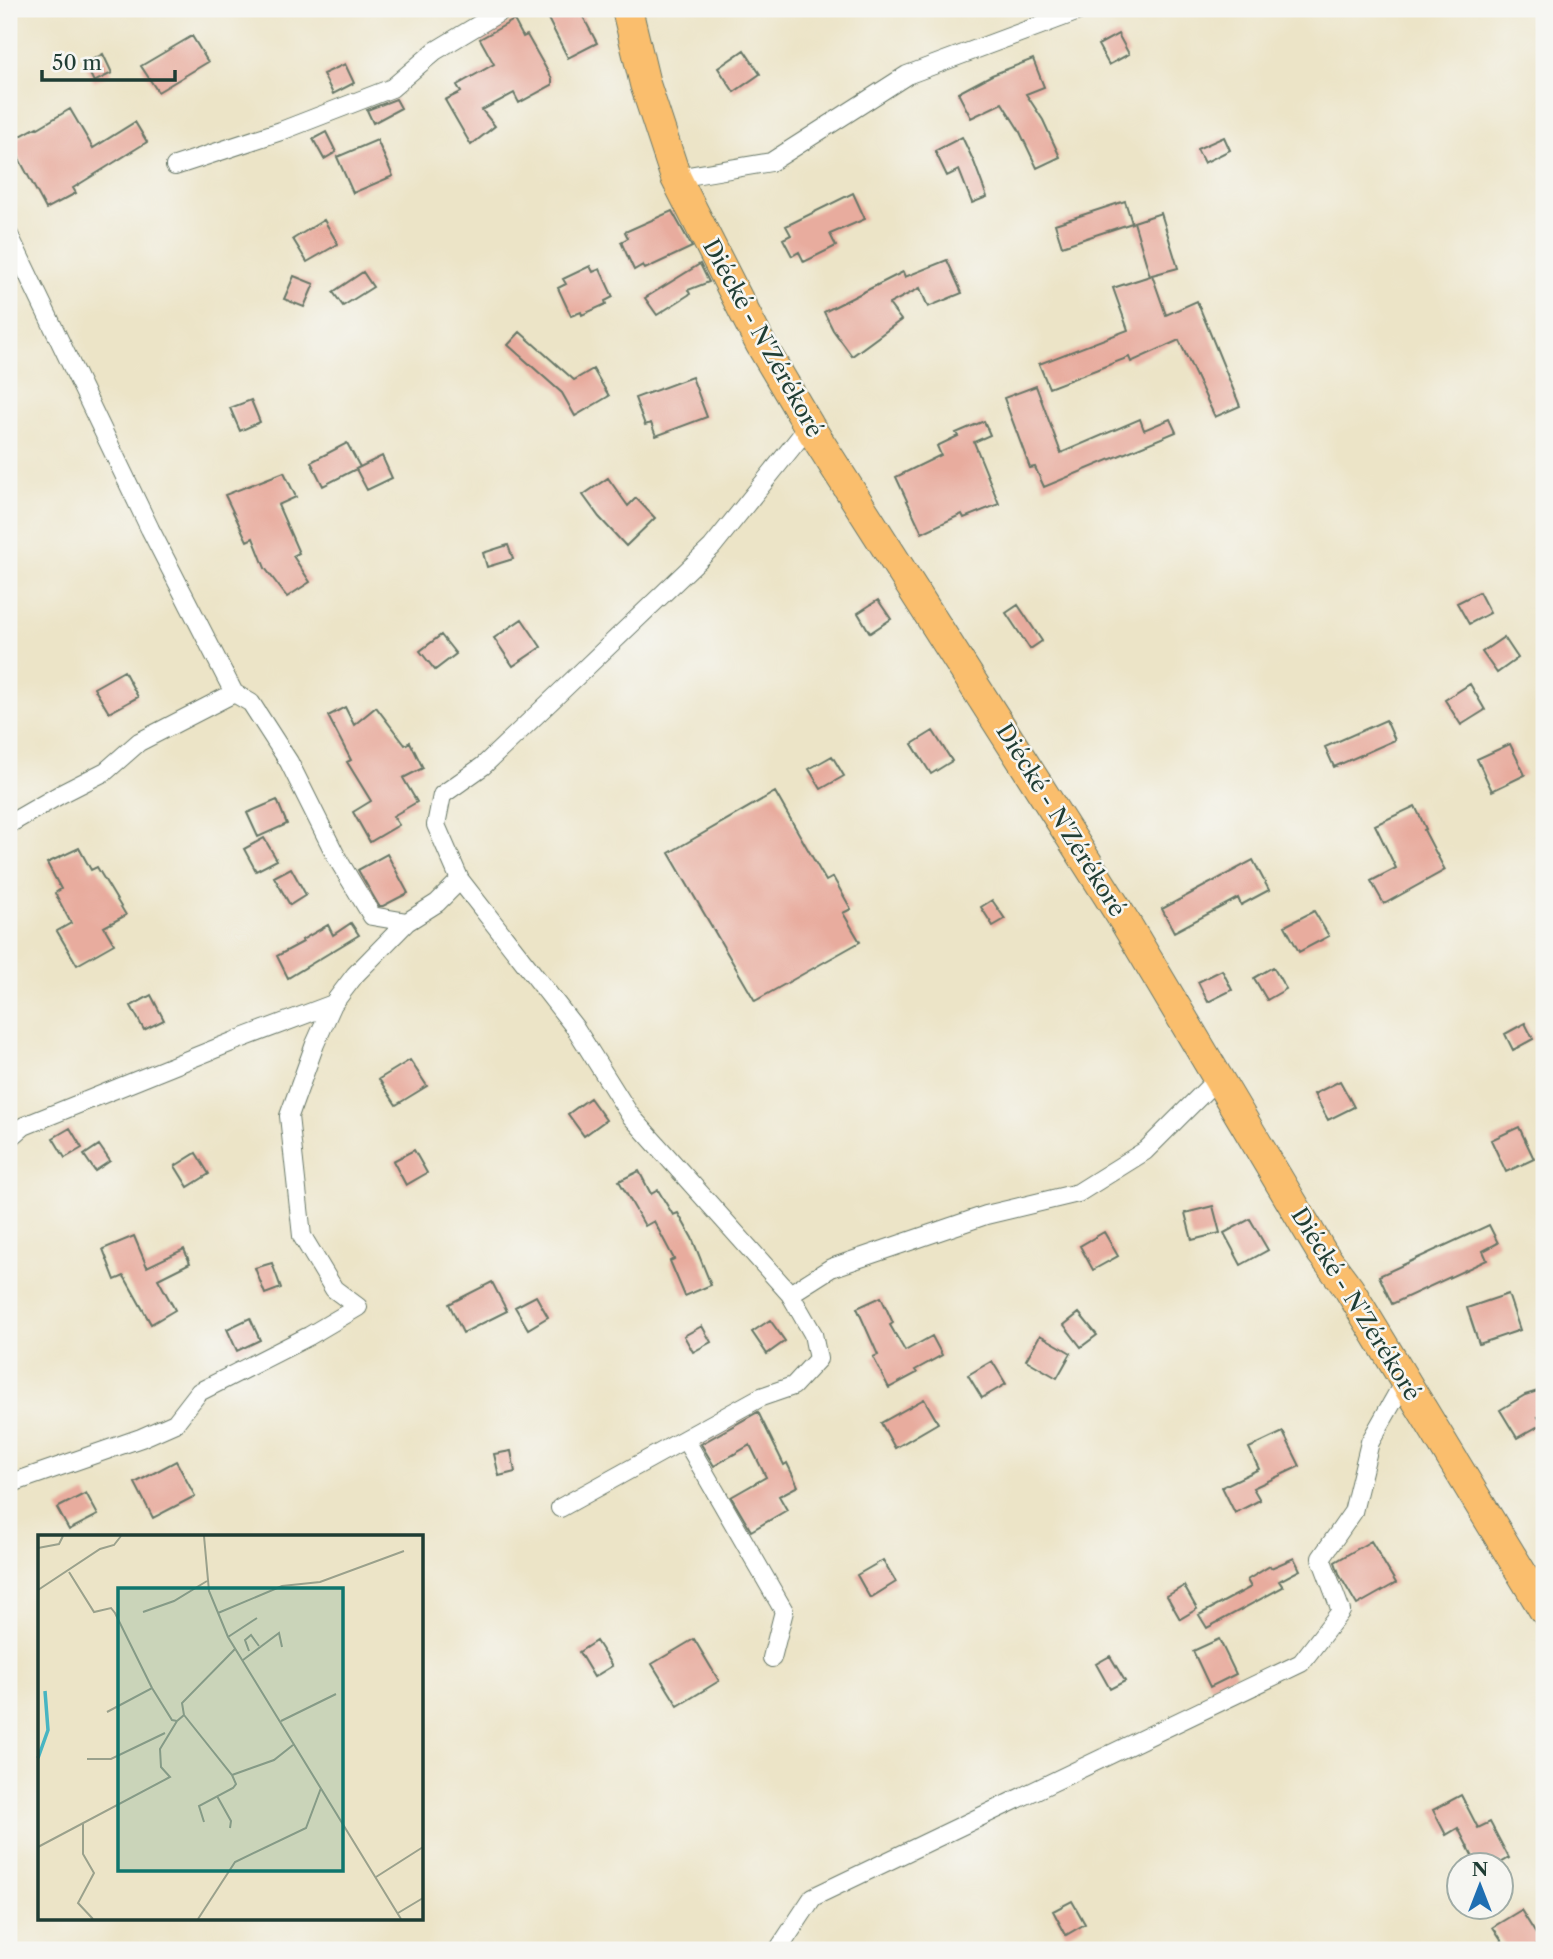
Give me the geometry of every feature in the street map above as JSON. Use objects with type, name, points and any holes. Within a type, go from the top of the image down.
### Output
[{"type":"highway","name":"Diécké - N'Zérékoré","points":[[627,9],[645,84],[676,178],[760,343],[809,426],[1118,911],[1322,1254],[1349,1289],[1544,1610]]},
{"type":"street","points":[[175,166],[281,131],[392,88],[435,51],[505,9]]},
{"type":"street","points":[[676,178],[771,162],[907,75],[1084,9]]},
{"type":"street","points":[[9,235],[150,529],[234,693],[251,703],[289,762],[337,858],[372,916],[407,922]]},
{"type":"street","points":[[560,1508],[761,1397],[793,1386],[818,1359],[813,1334],[790,1294],[630,1115],[576,1029],[460,880],[436,825],[442,795],[483,766],[712,547],[809,426]]},
{"type":"street","points":[[9,824],[106,771],[139,743],[234,693]]},
{"type":"street","points":[[9,1484],[141,1438],[175,1423],[199,1392],[309,1336],[358,1307],[334,1289],[302,1236],[289,1116],[315,1044],[333,1004],[355,975],[407,922],[437,903],[460,880]]},
{"type":"street","points":[[9,1139],[24,1126],[333,1004]]},
{"type":"street","points":[[790,1294],[831,1268],[986,1215],[1078,1193],[1145,1151],[1219,1077]]},
{"type":"street","points":[[778,1950],[813,1897],[1301,1663],[1341,1611],[1321,1558],[1353,1512],[1370,1442],[1405,1380]]},
{"type":"street","points":[[685,1439],[784,1611],[772,1658]]},
{"type":"building","points":[[543,9],[579,9],[597,43],[568,58]]},
{"type":"building","points":[[514,20],[523,37],[527,35],[552,79],[552,85],[519,103],[514,93],[482,110],[495,126],[471,145],[445,100],[461,92],[457,85],[494,64],[480,39]]},
{"type":"building","points":[[1118,34],[1129,54],[1109,65],[1098,45]]},
{"type":"building","points":[[192,36],[208,62],[158,92],[141,66]]},
{"type":"building","points":[[744,50],[760,74],[734,92],[718,68]]},
{"type":"building","points":[[103,54],[112,73],[94,82],[85,64]]},
{"type":"building","points":[[1033,59],[1044,87],[1026,94],[1043,120],[1060,157],[1037,168],[1019,130],[1002,103],[971,118],[958,93],[992,75]]},
{"type":"building","points":[[345,64],[354,83],[333,94],[323,74]]},
{"type":"building","points":[[396,99],[401,108],[373,123],[367,110]]},
{"type":"building","points":[[70,109],[93,148],[135,122],[147,142],[73,188],[76,193],[46,209],[10,142]]},
{"type":"building","points":[[326,132],[336,152],[324,159],[313,139]]},
{"type":"building","points":[[962,137],[987,197],[972,203],[959,170],[947,176],[935,151]]},
{"type":"building","points":[[1224,137],[1230,150],[1204,163],[1197,149]]},
{"type":"building","points":[[377,140],[393,176],[353,193],[337,157]]},
{"type":"building","points":[[853,193],[865,219],[830,234],[836,246],[804,262],[799,252],[792,256],[783,239],[791,235],[786,226]]},
{"type":"building","points":[[1125,201],[1132,223],[1062,246],[1055,224]]},
{"type":"building","points":[[672,211],[692,247],[645,269],[643,265],[634,270],[621,242],[628,238],[625,232]]},
{"type":"building","points":[[1161,213],[1178,268],[1152,275],[1166,315],[1197,301],[1240,406],[1215,417],[1179,340],[1131,362],[1129,357],[1049,388],[1039,364],[1128,330],[1113,288],[1150,276],[1134,222]]},
{"type":"building","points":[[324,220],[338,244],[307,262],[293,239]]},
{"type":"building","points":[[947,260],[962,293],[928,307],[920,288],[889,304],[901,320],[852,356],[824,312],[903,272],[905,277]]},
{"type":"building","points":[[700,264],[709,282],[688,290],[690,294],[657,315],[645,298]]},
{"type":"building","points":[[590,266],[593,272],[600,269],[613,297],[605,301],[606,304],[582,315],[581,312],[571,316],[558,288],[566,284],[563,279]]},
{"type":"building","points":[[363,272],[373,287],[343,306],[333,292]]},
{"type":"building","points":[[294,276],[314,284],[304,307],[284,299]]},
{"type":"building","points":[[520,332],[574,380],[593,369],[609,396],[575,416],[562,393],[508,345]]},
{"type":"building","points":[[692,377],[707,417],[656,436],[651,423],[645,425],[635,398]]},
{"type":"building","points":[[1036,386],[1061,453],[1140,419],[1144,430],[1170,419],[1176,432],[1044,487],[1035,467],[1030,468],[1004,398]]},
{"type":"building","points":[[251,400],[260,422],[240,431],[230,408]]},
{"type":"building","points":[[984,421],[990,435],[974,442],[999,504],[964,518],[962,514],[922,533],[896,477],[941,455],[937,446],[958,436],[956,433]]},
{"type":"building","points":[[347,443],[360,467],[323,486],[311,462]]},
{"type":"building","points":[[382,456],[392,478],[367,490],[356,469]]},
{"type":"building","points":[[284,472],[296,497],[278,505],[299,553],[293,556],[310,582],[287,597],[265,568],[253,538],[247,541],[225,495]]},
{"type":"building","points":[[608,478],[628,506],[636,498],[655,518],[626,546],[583,495]]},
{"type":"building","points":[[508,545],[513,559],[487,567],[483,553]]},
{"type":"building","points":[[1479,592],[1490,613],[1469,624],[1457,603]]},
{"type":"building","points":[[878,600],[891,619],[870,633],[858,613]]},
{"type":"building","points":[[1018,605],[1042,641],[1030,649],[1006,613]]},
{"type":"building","points":[[522,619],[541,647],[513,666],[494,638]]},
{"type":"building","points":[[441,635],[456,654],[435,670],[420,651]]},
{"type":"building","points":[[1504,637],[1518,658],[1497,673],[1482,652]]},
{"type":"building","points":[[124,671],[138,697],[109,713],[94,688]]},
{"type":"building","points":[[1470,684],[1485,710],[1461,725],[1445,700]]},
{"type":"building","points":[[345,707],[354,725],[376,707],[405,745],[410,742],[423,768],[403,778],[417,802],[393,816],[399,825],[370,842],[353,812],[371,801],[347,762],[351,760],[328,716]]},
{"type":"building","points":[[1386,720],[1395,740],[1334,767],[1325,747]]},
{"type":"building","points":[[933,731],[952,761],[931,774],[912,744]]},
{"type":"building","points":[[1510,744],[1525,775],[1492,791],[1477,759]]},
{"type":"building","points":[[832,756],[844,776],[821,789],[809,769]]},
{"type":"building","points":[[775,792],[826,881],[833,877],[851,909],[843,913],[860,942],[755,1001],[669,853]]},
{"type":"building","points":[[277,800],[287,824],[258,837],[247,813]]},
{"type":"building","points":[[1415,806],[1445,870],[1384,904],[1371,881],[1396,868],[1375,825]]},
{"type":"building","points":[[264,838],[277,860],[256,871],[244,849]]},
{"type":"building","points":[[79,848],[91,870],[97,867],[126,915],[104,927],[114,944],[77,965],[57,931],[71,923],[55,893],[61,889],[47,863]]},
{"type":"building","points":[[387,854],[408,893],[379,906],[358,870]]},
{"type":"building","points":[[1253,860],[1269,890],[1241,905],[1238,898],[1174,932],[1162,909]]},
{"type":"building","points":[[291,868],[306,895],[290,905],[274,877]]},
{"type":"building","points":[[992,900],[1005,919],[993,926],[981,907]]},
{"type":"building","points":[[1314,911],[1329,936],[1299,952],[1285,926]]},
{"type":"building","points":[[351,923],[359,935],[288,978],[277,956],[328,925],[333,935]]},
{"type":"building","points":[[1273,967],[1286,989],[1267,1000],[1254,978]]},
{"type":"building","points":[[1222,970],[1232,990],[1208,1002],[1198,982]]},
{"type":"building","points":[[151,995],[164,1020],[144,1030],[131,1006]]},
{"type":"building","points":[[1525,1023],[1533,1039],[1513,1050],[1505,1034]]},
{"type":"building","points":[[410,1060],[427,1086],[396,1105],[379,1079]]},
{"type":"building","points":[[1340,1081],[1354,1107],[1328,1120],[1314,1094]]},
{"type":"building","points":[[590,1098],[606,1120],[584,1136],[568,1114]]},
{"type":"building","points":[[1519,1127],[1534,1159],[1506,1172],[1491,1140]]},
{"type":"building","points":[[70,1128],[82,1148],[65,1158],[53,1138]]},
{"type":"building","points":[[99,1145],[110,1161],[95,1171],[84,1155]]},
{"type":"building","points":[[414,1150],[427,1173],[406,1185],[393,1161]]},
{"type":"building","points":[[196,1153],[209,1174],[188,1187],[175,1166]]},
{"type":"building","points":[[639,1171],[651,1194],[658,1190],[673,1215],[678,1213],[692,1238],[711,1285],[685,1296],[670,1261],[674,1259],[654,1221],[645,1226],[619,1181]]},
{"type":"building","points":[[1213,1206],[1220,1233],[1192,1240],[1185,1213]]},
{"type":"building","points":[[1250,1219],[1268,1250],[1241,1265],[1224,1233]]},
{"type":"building","points":[[1489,1225],[1498,1243],[1483,1251],[1487,1260],[1392,1304],[1379,1276]]},
{"type":"building","points":[[1104,1232],[1118,1256],[1093,1270],[1080,1246]]},
{"type":"building","points":[[134,1236],[147,1267],[184,1249],[190,1263],[158,1279],[175,1310],[151,1324],[124,1276],[115,1280],[103,1249]]},
{"type":"building","points":[[272,1263],[281,1288],[265,1294],[255,1268]]},
{"type":"building","points":[[492,1282],[507,1311],[463,1333],[449,1304]]},
{"type":"building","points":[[1508,1294],[1520,1330],[1479,1344],[1467,1308]]},
{"type":"building","points":[[536,1296],[548,1317],[528,1329],[515,1307]]},
{"type":"building","points":[[881,1297],[893,1323],[890,1325],[905,1351],[932,1336],[942,1355],[889,1388],[873,1357],[878,1355],[857,1308]]},
{"type":"building","points":[[1079,1313],[1097,1335],[1081,1347],[1064,1325]]},
{"type":"building","points":[[250,1318],[260,1340],[237,1351],[227,1329]]},
{"type":"building","points":[[770,1320],[785,1341],[767,1354],[752,1332]]},
{"type":"building","points":[[702,1326],[711,1342],[693,1352],[684,1336]]},
{"type":"building","points":[[1040,1335],[1071,1353],[1057,1378],[1026,1360]]},
{"type":"building","points":[[992,1361],[1006,1384],[982,1398],[968,1375]]},
{"type":"building","points":[[1544,1389],[1544,1414],[1538,1417],[1542,1424],[1517,1438],[1500,1410],[1525,1395]]},
{"type":"building","points":[[924,1399],[938,1423],[895,1448],[881,1423]]},
{"type":"building","points":[[758,1412],[784,1465],[787,1463],[798,1486],[779,1496],[787,1510],[751,1531],[731,1497],[766,1477],[750,1445],[714,1466],[701,1444]]},
{"type":"building","points":[[1283,1432],[1300,1466],[1253,1488],[1260,1500],[1235,1513],[1222,1487],[1259,1469],[1249,1448]]},
{"type":"building","points":[[511,1451],[515,1472],[499,1476],[494,1454]]},
{"type":"building","points":[[176,1461],[195,1496],[153,1518],[135,1483]]},
{"type":"building","points":[[86,1493],[98,1515],[69,1530],[57,1508]]},
{"type":"building","points":[[1371,1541],[1396,1583],[1357,1605],[1335,1562]]},
{"type":"building","points":[[1294,1558],[1300,1570],[1279,1581],[1283,1587],[1207,1628],[1199,1615],[1251,1587],[1247,1580],[1270,1566],[1271,1568]]},
{"type":"building","points":[[883,1560],[896,1582],[870,1598],[857,1575]]},
{"type":"building","points":[[1184,1586],[1197,1609],[1180,1619],[1167,1596]]},
{"type":"building","points":[[694,1639],[719,1681],[678,1706],[652,1664]]},
{"type":"building","points":[[1219,1639],[1236,1674],[1210,1687],[1193,1651]]},
{"type":"building","points":[[596,1641],[612,1666],[594,1677],[579,1652]]},
{"type":"building","points":[[1110,1656],[1125,1681],[1110,1689],[1096,1664]]},
{"type":"building","points":[[1461,1795],[1478,1828],[1490,1822],[1505,1850],[1469,1850],[1458,1828],[1446,1835],[1433,1810]]},
{"type":"building","points":[[1072,1901],[1085,1924],[1066,1935],[1053,1911]]},
{"type":"building","points":[[1521,1910],[1541,1942],[1528,1950],[1508,1950],[1493,1927],[1505,1920],[1514,1920],[1514,1914]]}]
